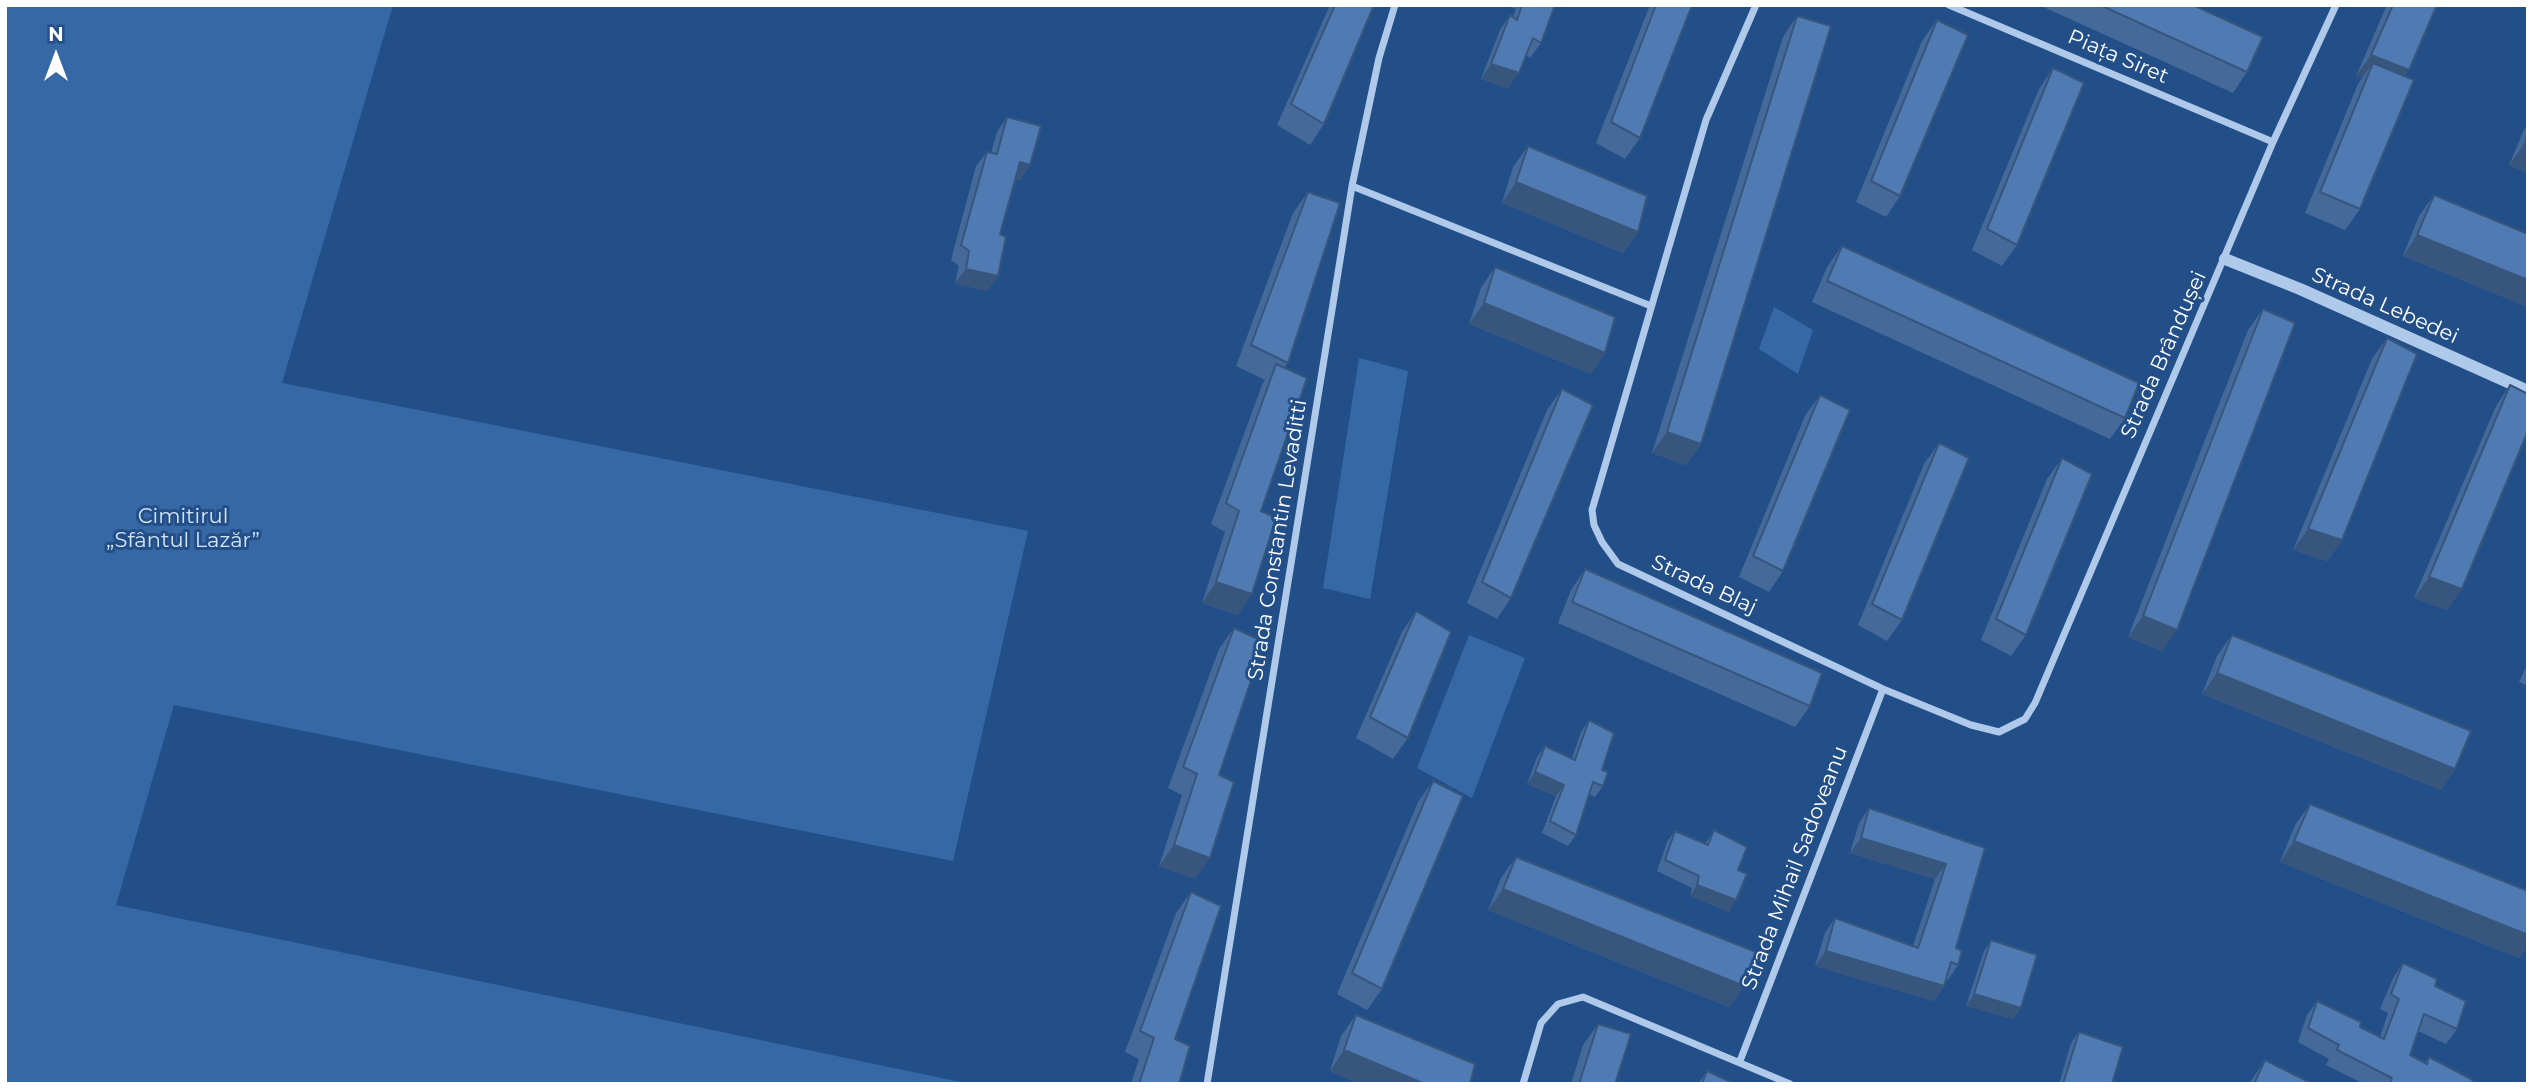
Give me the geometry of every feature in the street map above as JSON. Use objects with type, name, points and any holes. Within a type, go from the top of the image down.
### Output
[{"type":"street","name":"Strada Constantin Levaditti","points":[[1207,1084],[1352,186],[1379,58],[1395,5]]},
{"type":"street","name":"Strada Blaj","points":[[1756,5],[1706,120],[1592,510],[1594,525],[1618,564],[1883,689],[1984,730],[1999,732],[2025,719]]},
{"type":"street","name":"Piața Siret","points":[[1949,5],[2273,142]]},
{"type":"street","name":"Strada Brândușei","points":[[2025,719],[2035,703],[2273,142],[2336,5]]},
{"type":"street","points":[[1352,186],[1651,306]]},
{"type":"street","name":"Strada Lebedei","points":[[2225,260],[2313,295],[2528,391]]},
{"type":"street","name":"Strada Mihail Sadoveanu","points":[[1740,1061],[1883,689]]},
{"type":"street","points":[[1523,1084],[1541,1023],[1558,1004],[1583,997],[1790,1084]]},
{"type":"green space","name":"Cimitirul „Sfântul Lazăr”","points":[[5,5],[393,5],[282,383],[1028,531],[953,861],[174,705],[116,905],[970,1084],[5,1084]]},
{"type":"green space","points":[[1774,307],[1813,330],[1798,374],[1759,349]]},
{"type":"green space","points":[[1359,358],[1408,371],[1370,599],[1323,588]]},
{"type":"green space","points":[[1469,635],[1525,658],[1472,798],[1417,768]]},
{"type":"building","points":[[1335,5],[1374,5],[1324,124],[1291,104]]},
{"type":"building","points":[[1522,5],[1555,5],[1541,43],[1533,38],[1519,73],[1491,64],[1510,15],[1517,20]]},
{"type":"building","points":[[1656,5],[1692,5],[1640,138],[1611,122]]},
{"type":"building","points":[[2100,5],[2193,5],[2263,37],[2247,72]]},
{"type":"building","points":[[2393,5],[2437,5],[2409,70],[2371,55]]},
{"type":"building","points":[[1797,16],[1831,26],[1701,444],[1667,432]]},
{"type":"building","points":[[1937,20],[1968,35],[1900,196],[1871,181]]},
{"type":"building","points":[[2373,63],[2414,80],[2360,209],[2320,192]]},
{"type":"building","points":[[2053,68],[2084,83],[2017,245],[1987,229]]},
{"type":"building","points":[[1007,117],[1041,126],[1030,165],[1020,162],[1000,234],[1006,237],[998,276],[966,269],[969,251],[961,245],[987,152],[997,154]]},
{"type":"building","points":[[1528,146],[1647,196],[1638,232],[1516,182]]},
{"type":"building","points":[[1308,192],[1340,203],[1288,363],[1251,345]]},
{"type":"building","points":[[2434,195],[2528,234],[2528,280],[2417,235]]},
{"type":"building","points":[[1842,246],[2139,383],[2125,418],[1827,281]]},
{"type":"building","points":[[1495,267],[1615,317],[1605,353],[1484,303]]},
{"type":"building","points":[[2263,309],[2295,323],[2177,630],[2143,616]]},
{"type":"building","points":[[2387,338],[2417,354],[2342,540],[2308,529]]},
{"type":"building","points":[[1276,364],[1307,378],[1261,511],[1276,518],[1252,594],[1216,582],[1239,511],[1226,503]]},
{"type":"building","points":[[2510,385],[2528,394],[2528,431],[2462,589],[2429,577]]},
{"type":"building","points":[[1562,389],[1593,405],[1511,598],[1482,582]]},
{"type":"building","points":[[1820,395],[1850,410],[1783,571],[1753,556]]},
{"type":"building","points":[[1939,443],[1969,458],[1902,620],[1872,604]]},
{"type":"building","points":[[2062,458],[2092,474],[2026,635],[1996,619]]},
{"type":"building","points":[[1585,569],[1822,673],[1810,706],[1572,602]]},
{"type":"building","points":[[1416,611],[1451,632],[1408,738],[1370,717]]},
{"type":"building","points":[[1234,628],[1264,642],[1219,775],[1234,782],[1210,858],[1174,845],[1197,774],[1183,767]]},
{"type":"building","points":[[2232,635],[2471,731],[2455,769],[2217,673]]},
{"type":"building","points":[[1589,720],[1614,733],[1602,770],[1608,772],[1603,786],[1593,782],[1576,835],[1550,821],[1564,785],[1535,772],[1545,746],[1575,760]]},
{"type":"building","points":[[1433,781],[1463,796],[1382,989],[1352,973]]},
{"type":"building","points":[[2310,804],[2528,891],[2528,935],[2294,841]]},
{"type":"building","points":[[1869,808],[1985,848],[1956,948],[1962,951],[1958,965],[1951,962],[1944,986],[1826,951],[1835,918],[1918,948],[1946,864],[1861,838]]},
{"type":"building","points":[[1714,830],[1747,847],[1738,870],[1747,874],[1736,900],[1697,885],[1699,876],[1665,860],[1675,831],[1708,845]]},
{"type":"building","points":[[1516,857],[1756,952],[1744,986],[1503,889]]},
{"type":"building","points":[[1191,892],[1221,906],[1175,1039],[1190,1046],[1179,1084],[1139,1084],[1154,1038],[1140,1031]]},
{"type":"building","points":[[1991,940],[2037,955],[2021,1008],[1974,994]]},
{"type":"building","points":[[2403,963],[2437,979],[2435,986],[2466,1001],[2457,1029],[2424,1014],[2410,1055],[2427,1064],[2429,1057],[2473,1080],[2472,1084],[2390,1084],[2392,1078],[2337,1050],[2339,1045],[2308,1028],[2317,1001],[2361,1022],[2360,1027],[2384,1039],[2399,999],[2391,994]]},
{"type":"building","points":[[1356,1015],[1475,1064],[1470,1084],[1425,1084],[1344,1050]]},
{"type":"building","points":[[1598,1024],[1631,1034],[1615,1084],[1579,1084]]},
{"type":"building","points":[[2079,1032],[2123,1047],[2112,1084],[2063,1084]]},
{"type":"building","points":[[2265,1060],[2313,1084],[2254,1084]]},
{"type":"building","points":[[1707,1071],[1735,1084],[1702,1084]]}]
